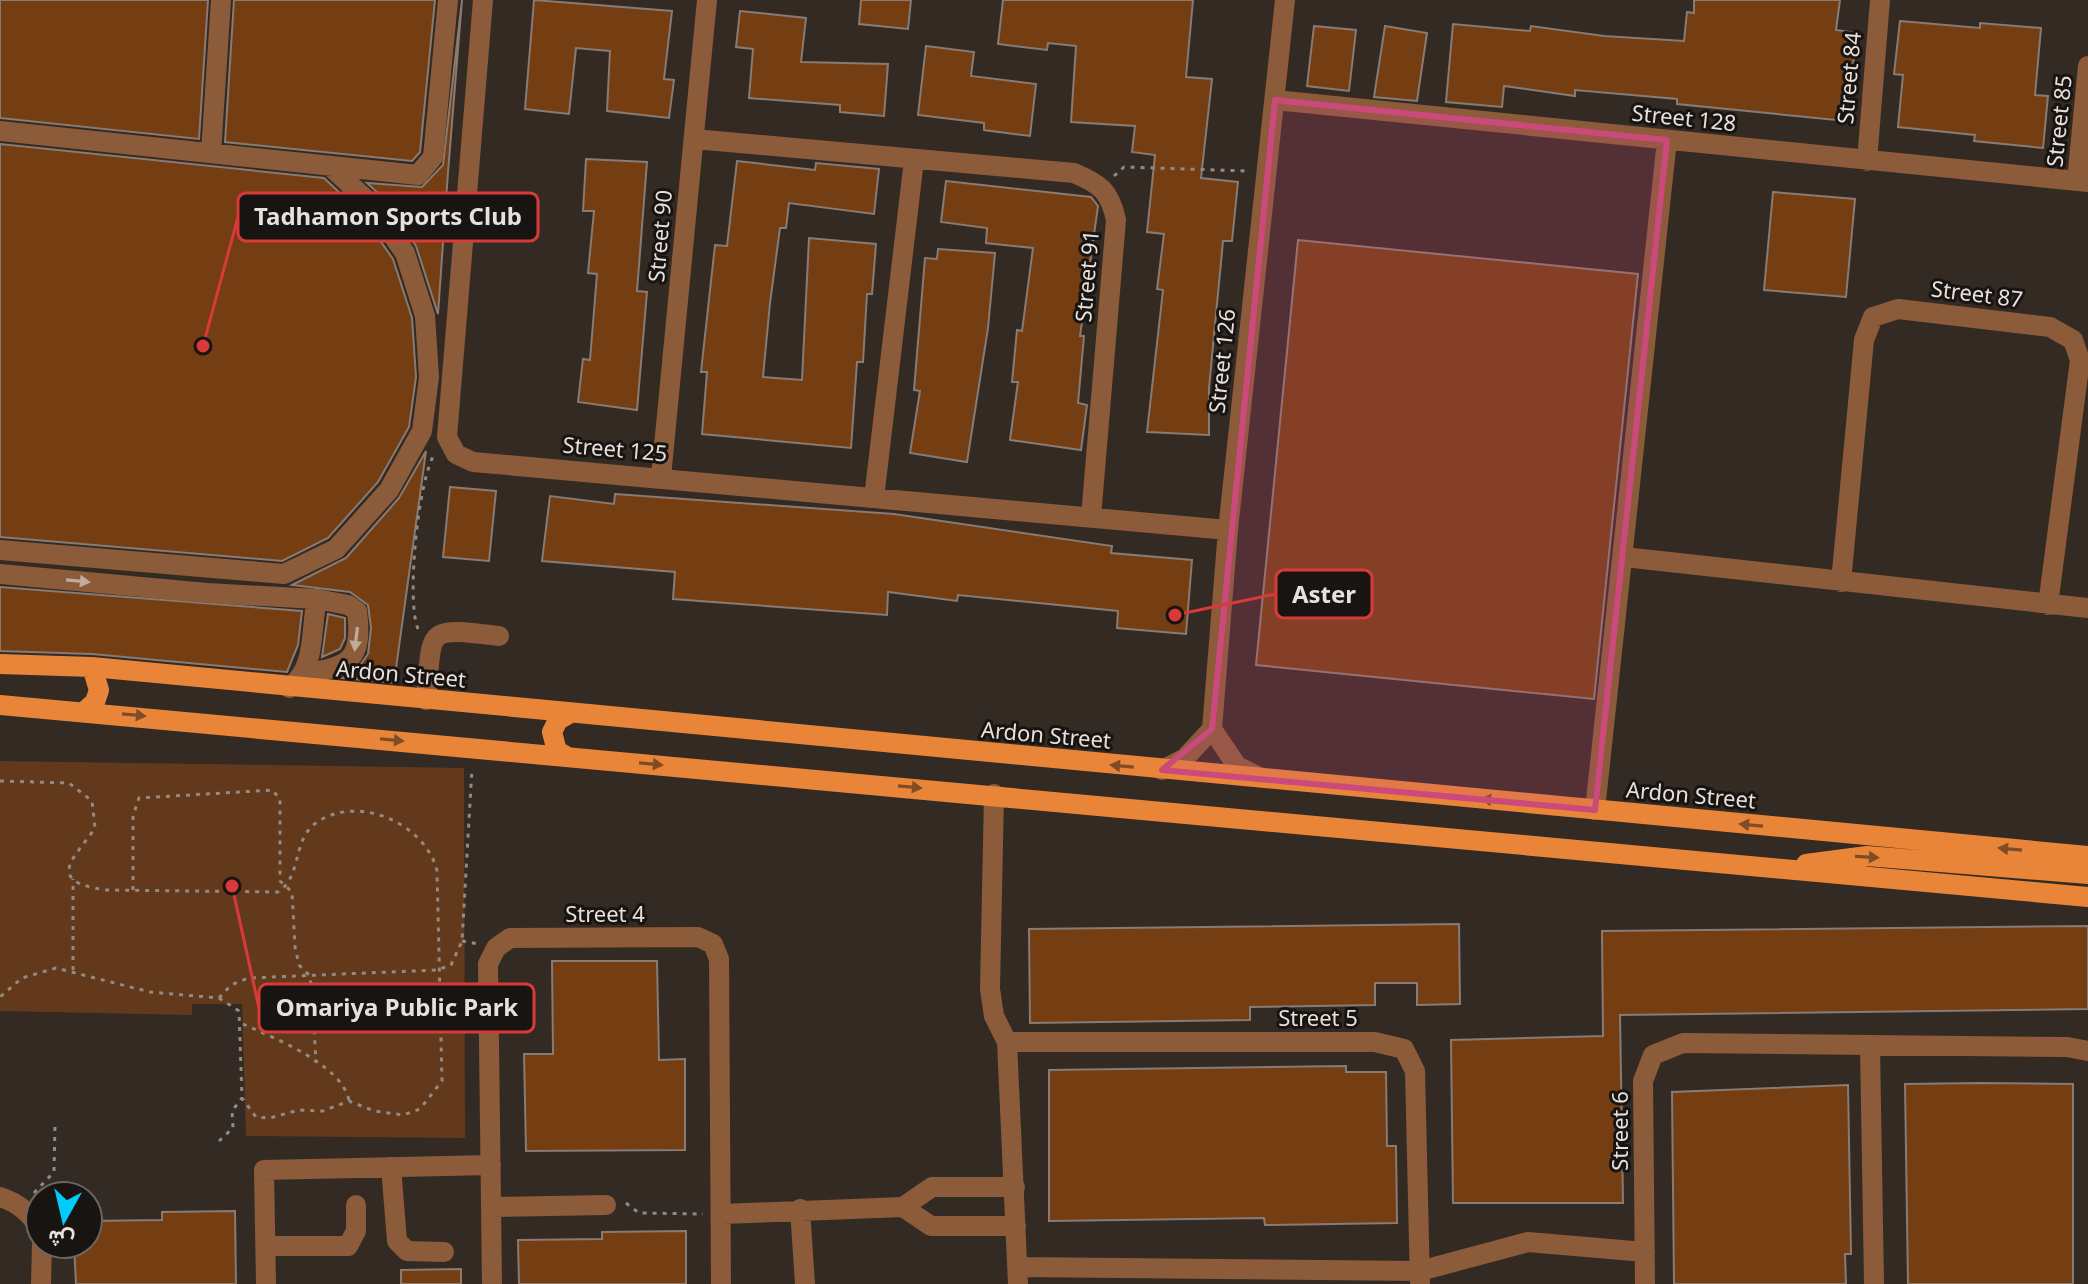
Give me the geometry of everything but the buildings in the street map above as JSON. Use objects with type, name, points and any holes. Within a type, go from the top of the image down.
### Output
[{"type":"main road","name":"Ardon Street","points":[[0,664],[92,667],[2088,856]]},
{"type":"main road","points":[[85,711],[95,702],[99,690],[92,667]]},
{"type":"main road","points":[[0,705],[2088,897]]},
{"type":"main road","points":[[568,757],[557,751],[551,739],[554,726],[569,714]]},
{"type":"main road","points":[[1790,869],[1830,858],[1867,856],[2088,874]]},
{"type":"street","points":[[211,153],[221,0]]},
{"type":"street","points":[[0,131],[418,175],[433,157],[448,0]]},
{"type":"street","points":[[447,437],[483,0]]},
{"type":"street","name":"Street 90","points":[[661,477],[707,0]]},
{"type":"street","name":"Street 126","points":[[1212,729],[1228,530],[1285,0]]},
{"type":"street","name":"Street 84","points":[[1867,161],[1880,0]]},
{"type":"street","name":"Street 85","points":[[2082,181],[2088,66]]},
{"type":"street","name":"Street 128","points":[[1275,100],[2082,181]]},
{"type":"street","points":[[694,139],[1074,173],[1103,185]]},
{"type":"street","points":[[1595,810],[1667,140]]},
{"type":"street","points":[[874,498],[914,160]]},
{"type":"street","points":[[0,550],[284,574],[336,549],[389,490],[422,431],[429,377],[425,316],[405,253],[370,203],[330,166]]},
{"type":"street","name":"Street 91","points":[[1091,517],[1116,220],[1112,200],[1103,185]]},
{"type":"street","name":"Street 87","points":[[1841,582],[1864,340],[1873,317],[1898,309],[2050,327],[2073,340],[2080,360],[2048,605]]},
{"type":"street","name":"Street 125","points":[[447,437],[456,454],[473,462],[1228,530]]},
{"type":"street","points":[[1624,557],[2088,608]]},
{"type":"street","points":[[0,574],[207,593],[317,599],[348,605],[357,611],[358,644],[349,662],[337,670],[305,673]]},
{"type":"street","points":[[289,688],[305,673],[317,599]]},
{"type":"street","points":[[426,700],[432,644],[437,634],[448,630],[499,636]]},
{"type":"street","points":[[1162,770],[1185,758],[1212,729],[1237,766],[1259,777]]},
{"type":"street","points":[[994,794],[990,989],[994,1016],[1007,1042],[1018,1275],[1420,1277],[1528,1242],[1645,1252]]},
{"type":"street","name":"Street 4","points":[[492,1284],[488,964],[496,948],[510,938],[698,937],[713,944],[719,959],[721,1284]]},
{"type":"street","name":"Street 5","points":[[1007,1042],[1375,1042],[1404,1049],[1415,1071],[1420,1277]]},
{"type":"street","name":"Street 6","points":[[1645,1284],[1643,1081],[1653,1055],[1683,1043],[2067,1047],[2088,1051]]},
{"type":"street","points":[[1870,1045],[1874,1284]]},
{"type":"street","points":[[266,1284],[264,1170],[491,1165]]},
{"type":"street","points":[[391,1167],[397,1241],[407,1251],[444,1252]]},
{"type":"street","points":[[722,1214],[903,1207],[932,1187],[1015,1187]]},
{"type":"street","points":[[9,1201],[24,1217]]},
{"type":"street","points":[[266,1246],[348,1246],[356,1231],[356,1205]]},
{"type":"street","points":[[492,1207],[606,1205]]},
{"type":"street","points":[[903,1207],[931,1226],[1016,1226]]},
{"type":"street","points":[[800,1209],[805,1284]]},
{"type":"street","points":[[41,1284],[42,1260]]},
{"type":"path","points":[[1103,185],[1124,167],[1267,172]]},
{"type":"path","points":[[432,644],[419,630],[412,601],[424,478],[447,437]]},
{"type":"path","points":[[219,998],[231,985],[248,978],[437,970],[451,965],[462,941],[473,748]]},
{"type":"path","points":[[0,781],[69,783],[92,801],[95,828],[71,855],[68,867],[73,879],[73,970]]},
{"type":"path","points":[[133,890],[133,816],[139,798],[265,788],[273,790],[280,800],[280,881],[292,892],[299,965],[309,975],[316,1063]]},
{"type":"path","points":[[0,997],[37,970],[73,970],[150,992],[219,998],[239,1011],[242,1023],[242,1098],[256,1117],[270,1118],[299,1110],[323,1111],[349,1101],[374,1111],[403,1115],[420,1109],[442,1081],[444,1064],[437,970],[437,871],[433,855],[401,824],[371,812],[342,814],[317,822],[302,837],[285,888],[278,892],[133,890],[86,887],[73,879]]},
{"type":"path","points":[[242,1023],[339,1077],[349,1101]]},
{"type":"path","points":[[219,1141],[233,1128],[232,1111],[242,1098]]},
{"type":"path","points":[[9,1201],[40,1189],[54,1172],[55,1124]]},
{"type":"path","points":[[606,1205],[624,1203],[639,1213],[722,1214]]},
{"type":"highlighted area","points":[[1275,100],[1667,140],[1595,810],[1162,770],[1212,729]]},
{"type":"shaded area","points":[[0,761],[464,768],[465,1138],[246,1136],[242,1004],[192,1004],[192,1015],[0,1011]]},
{"type":"place","name":"Tadhamon Sports Club","points":[[203,346]]},
{"type":"place","name":"Aster","points":[[1175,615]]},
{"type":"place","name":"Omariya Public Park","points":[[232,886]]}]
